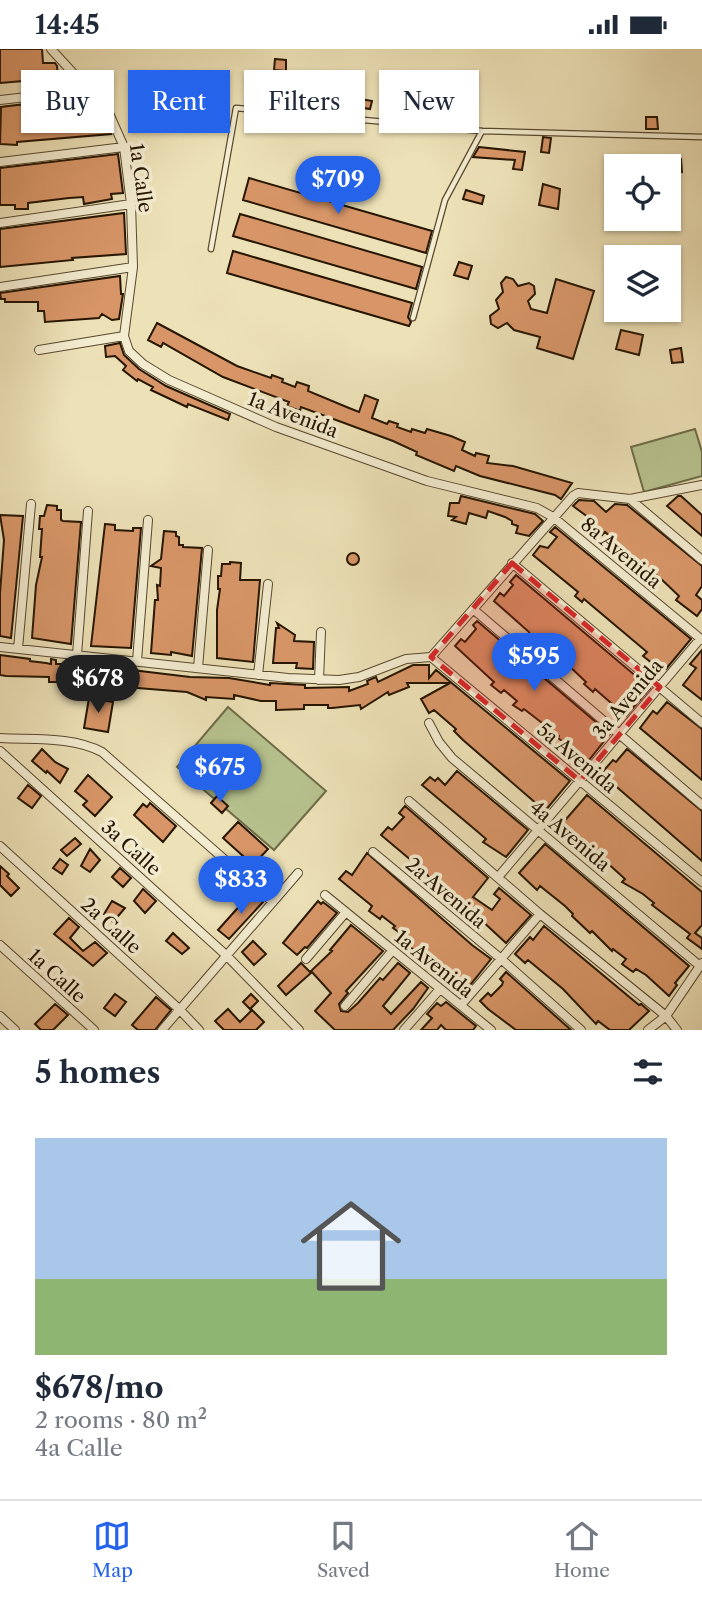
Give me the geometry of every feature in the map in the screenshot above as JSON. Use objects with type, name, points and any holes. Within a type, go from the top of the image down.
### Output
[{"type":"street","name":"1a Calle","points":[[51,49],[70,70]]},
{"type":"street","points":[[0,100],[21,98]]},
{"type":"street","name":"1a Calle","points":[[114,124],[124,147],[131,204],[133,267],[124,336]]},
{"type":"street","points":[[0,162],[124,147]]},
{"type":"street","points":[[0,223],[131,204]]},
{"type":"street","points":[[0,287],[133,267]]},
{"type":"street","points":[[38,350],[124,336]]},
{"type":"street","name":"1a Avenida","points":[[124,336],[129,351],[143,364],[169,380],[276,427],[427,481],[537,508],[553,517]]},
{"type":"street","points":[[0,647],[258,675],[318,680],[359,677],[407,659],[432,657],[512,563],[578,493],[630,499],[702,485]]},
{"type":"street","points":[[630,499],[702,560]]},
{"type":"street","points":[[18,649],[31,504]]},
{"type":"street","points":[[77,655],[88,511]]},
{"type":"street","name":"8a Avenida","points":[[553,517],[701,640]]},
{"type":"street","points":[[137,661],[148,520]]},
{"type":"street","points":[[198,668],[208,550]]},
{"type":"street","points":[[512,563],[702,723]]},
{"type":"street","points":[[258,675],[268,584]]},
{"type":"street","points":[[472,609],[621,733],[702,805]]},
{"type":"street","points":[[318,680],[321,632]]},
{"type":"street","name":"3a Avenida","points":[[499,876],[701,640]]},
{"type":"street","name":"5a Avenida","points":[[432,657],[702,882]]},
{"type":"street","name":"4a Avenida","points":[[429,723],[452,758],[701,965]]},
{"type":"street","points":[[0,738],[74,742],[90,745],[102,752],[273,902]]},
{"type":"street","name":"3a Calle","points":[[0,751],[226,955],[299,1030]]},
{"type":"street","points":[[409,801],[540,914],[666,1016],[677,1030]]},
{"type":"street","name":"2a Calle","points":[[0,846],[199,1030]]},
{"type":"street","name":"2a Avenida","points":[[373,852],[581,1030]]},
{"type":"street","points":[[162,1030],[298,873]]},
{"type":"street","name":"1a Avenida","points":[[325,895],[489,1029]]},
{"type":"street","points":[[306,959],[346,912]]},
{"type":"street","points":[[461,1005],[540,914]]},
{"type":"street","name":"1a Calle","points":[[0,944],[94,1030]]},
{"type":"street","points":[[345,1006],[393,950]]},
{"type":"street","points":[[648,1030],[666,1016],[701,965]]},
{"type":"street","points":[[404,1030],[440,989]]},
{"type":"street","points":[[2,1021],[15,1030]]},
{"type":"lane","points":[[211,249],[236,108],[482,131],[702,137]]},
{"type":"lane","points":[[412,318],[445,200],[482,131]]},
{"type":"highlighted area","points":[[512,563],[660,687],[580,781],[431,657]]},
{"type":"green space","points":[[695,429],[702,452],[702,476],[644,492],[631,447]]},
{"type":"green space","points":[[228,707],[326,791],[274,850],[177,767]]},
{"type":"building","points":[[0,49],[42,49],[43,63],[55,63],[57,66],[57,70],[21,70],[21,81],[0,83]]},
{"type":"building","points":[[275,59],[286,60],[286,70],[274,70]]},
{"type":"building","points":[[365,100],[372,101],[370,109],[365,108]]},
{"type":"building","points":[[21,105],[21,133],[111,134],[17,142],[17,145],[0,144],[1,107]]},
{"type":"building","points":[[646,117],[657,117],[658,129],[646,129]]},
{"type":"building","points":[[543,137],[551,138],[549,153],[541,152]]},
{"type":"building","points":[[479,147],[525,152],[522,170],[513,169],[515,160],[473,157]]},
{"type":"building","points":[[118,154],[123,193],[111,194],[112,199],[84,204],[83,197],[69,198],[28,203],[28,209],[15,209],[15,205],[0,205],[0,168]]},
{"type":"building","points":[[249,178],[432,231],[426,253],[243,200]]},
{"type":"building","points":[[543,184],[560,189],[558,209],[539,205]]},
{"type":"building","points":[[466,190],[484,196],[482,204],[463,199]]},
{"type":"building","points":[[124,213],[126,254],[0,267],[0,229]]},
{"type":"building","points":[[240,214],[422,267],[416,289],[233,236]]},
{"type":"building","points":[[233,251],[412,303],[408,317],[411,322],[409,326],[227,273]]},
{"type":"building","points":[[459,262],[472,266],[468,279],[454,275]]},
{"type":"building","points":[[120,276],[123,294],[119,319],[112,320],[102,314],[99,318],[45,322],[44,311],[38,311],[38,302],[5,302],[5,299],[1,299],[0,293]]},
{"type":"building","points":[[506,277],[513,279],[518,286],[529,283],[534,286],[535,294],[528,301],[531,309],[547,313],[556,279],[594,291],[573,359],[537,348],[540,337],[514,330],[507,323],[498,328],[491,324],[490,316],[499,309],[496,300],[503,292],[501,283]]},
{"type":"building","points":[[157,323],[237,366],[271,378],[272,375],[295,387],[297,382],[309,386],[308,391],[359,412],[365,395],[378,400],[372,418],[387,424],[389,421],[398,424],[397,427],[411,432],[412,429],[425,433],[427,429],[451,436],[465,442],[462,450],[475,456],[476,453],[489,456],[487,463],[513,466],[572,483],[561,499],[555,495],[480,476],[456,466],[454,471],[416,455],[417,452],[393,441],[301,407],[300,411],[287,406],[289,402],[223,377],[163,343],[161,347],[148,340]]},
{"type":"building","points":[[621,330],[643,335],[639,355],[616,349]]},
{"type":"building","points":[[120,343],[124,355],[139,369],[166,386],[230,414],[228,420],[188,404],[187,407],[151,390],[153,387],[138,379],[137,381],[123,370],[126,366],[115,356],[106,357],[105,346]]},
{"type":"building","points":[[681,348],[683,362],[672,363],[670,350]]},
{"type":"building","points":[[461,496],[535,514],[543,521],[529,536],[516,533],[518,526],[512,524],[512,521],[488,511],[486,518],[469,513],[466,524],[452,520],[456,517],[448,516],[450,503],[459,503]]},
{"type":"building","points":[[678,496],[702,515],[702,536],[667,506]]},
{"type":"building","points":[[579,500],[594,501],[606,512],[615,504],[627,505],[702,566],[702,586],[696,595],[702,600],[702,609],[697,616],[676,600],[679,596],[658,576],[605,532],[602,535],[593,526],[596,523],[573,506]]},
{"type":"building","points":[[47,505],[57,506],[57,510],[61,510],[63,521],[81,522],[71,644],[32,638],[36,585],[42,557],[40,516],[44,516]]},
{"type":"building","points":[[0,515],[23,516],[11,638],[0,636],[4,540]]},
{"type":"building","points":[[105,524],[115,525],[115,530],[133,531],[133,528],[141,528],[131,648],[91,646]]},
{"type":"building","points":[[555,527],[691,639],[666,669],[643,656],[647,652],[584,599],[582,602],[575,596],[578,592],[533,555],[540,546],[548,548],[557,537],[550,532]]},
{"type":"building","points":[[164,531],[176,532],[179,545],[183,547],[202,548],[192,656],[171,652],[171,655],[151,653],[155,600],[158,600],[157,585],[160,586],[161,568],[151,566],[161,559]]},
{"type":"building","points":[[353,553],[359,559],[353,565],[347,559]]},
{"type":"building","points":[[241,563],[240,580],[260,580],[253,662],[217,658],[220,589],[218,576],[221,576],[222,564]]},
{"type":"building","points":[[516,575],[650,688],[626,716],[595,689],[593,692],[565,662],[532,638],[529,632],[494,601],[500,593],[504,596],[513,585],[510,582]]},
{"type":"building","points":[[477,621],[610,734],[585,765],[577,758],[580,755],[558,738],[559,736],[524,709],[522,711],[513,705],[517,701],[504,690],[501,693],[491,685],[494,682],[455,646],[461,639],[465,642],[476,629],[473,625]]},
{"type":"building","points":[[277,623],[295,635],[294,641],[314,642],[313,669],[296,668],[297,663],[273,663],[276,628],[279,628]]},
{"type":"building","points":[[702,650],[702,700],[683,685],[696,668],[690,664]]},
{"type":"building","points":[[0,655],[51,664],[51,659],[56,660],[56,664],[65,662],[190,677],[229,678],[270,685],[305,685],[305,688],[349,687],[349,691],[368,684],[367,681],[376,677],[378,682],[413,665],[429,665],[429,678],[436,670],[570,781],[545,811],[463,740],[454,731],[456,729],[434,710],[429,713],[421,699],[450,683],[407,683],[409,687],[389,695],[388,692],[361,709],[360,705],[328,708],[328,705],[304,705],[304,709],[276,710],[276,701],[261,701],[234,695],[234,699],[206,697],[206,700],[187,692],[75,683],[57,677],[57,682],[49,682],[49,677],[0,675]]},
{"type":"building","points":[[89,698],[113,702],[108,732],[84,728]]},
{"type":"building","points":[[667,702],[702,729],[702,780],[640,728],[653,711],[657,714]]},
{"type":"building","points":[[42,749],[55,762],[68,769],[60,783],[32,761]]},
{"type":"building","points":[[627,749],[702,811],[702,861],[611,782],[608,784],[599,776]]},
{"type":"building","points":[[457,771],[528,830],[506,857],[483,842],[486,839],[422,785],[430,777],[435,781],[438,778],[445,785]]},
{"type":"building","points":[[88,775],[112,797],[95,816],[83,805],[87,801],[75,791]]},
{"type":"building","points":[[28,785],[41,796],[32,808],[18,798]]},
{"type":"building","points":[[587,795],[702,892],[702,925],[695,933],[702,938],[702,949],[687,938],[690,934],[652,905],[654,903],[643,894],[622,882],[625,879],[592,849],[581,841],[579,843],[561,825]]},
{"type":"building","points":[[217,796],[228,806],[222,813],[211,803]]},
{"type":"building","points":[[150,803],[176,826],[163,842],[134,815],[143,804],[147,807]]},
{"type":"building","points":[[405,806],[488,878],[473,897],[492,910],[500,899],[494,894],[499,888],[531,915],[506,943],[479,918],[439,890],[425,872],[381,835],[388,827],[392,830],[404,817],[399,813]]},
{"type":"building","points":[[238,822],[268,849],[253,865],[223,838]]},
{"type":"building","points":[[75,838],[81,844],[67,856],[61,850]]},
{"type":"building","points":[[545,844],[689,966],[675,983],[677,985],[669,996],[646,975],[636,969],[633,972],[622,964],[626,959],[613,949],[612,951],[592,931],[590,933],[565,906],[540,886],[537,890],[519,873]]},
{"type":"building","points":[[90,849],[100,860],[90,872],[81,866]]},
{"type":"building","points":[[142,849],[151,856],[145,864],[138,855]]},
{"type":"building","points":[[367,853],[491,959],[467,989],[446,972],[444,975],[410,947],[401,939],[404,936],[393,928],[395,926],[382,916],[380,919],[369,911],[372,906],[339,879],[346,871],[352,875]]},
{"type":"building","points":[[60,859],[68,865],[62,874],[53,868]]},
{"type":"building","points":[[0,866],[19,888],[11,896],[0,885]]},
{"type":"building","points":[[120,868],[131,878],[123,887],[112,877]]},
{"type":"building","points":[[143,889],[156,901],[145,913],[134,901]]},
{"type":"building","points":[[252,892],[263,902],[229,939],[218,930]]},
{"type":"building","points":[[112,901],[125,908],[113,922],[104,914]]},
{"type":"building","points":[[318,901],[337,913],[307,948],[297,955],[283,943]]},
{"type":"building","points":[[69,918],[79,927],[70,938],[83,951],[95,942],[107,953],[93,966],[54,934]]},
{"type":"building","points":[[351,925],[383,951],[346,991],[348,993],[339,1004],[341,1011],[348,1012],[398,963],[410,973],[383,1006],[391,1014],[421,982],[428,988],[393,1030],[335,1030],[315,1011],[331,993],[311,971],[332,951],[330,950]]},
{"type":"building","points":[[544,926],[649,1011],[629,1030],[610,1030],[598,1021],[596,1024],[563,989],[528,960],[525,963],[515,954],[530,937],[533,940]]},
{"type":"building","points":[[173,933],[189,948],[182,954],[166,941]]},
{"type":"building","points":[[253,941],[266,954],[254,965],[242,952]]},
{"type":"building","points":[[301,963],[311,973],[286,995],[278,986]]},
{"type":"building","points":[[506,972],[571,1030],[516,1030],[488,1009],[480,1001],[488,993],[491,996],[502,985],[500,979]]},
{"type":"building","points":[[115,994],[126,1002],[115,1016],[104,1008]]},
{"type":"building","points":[[251,994],[258,1001],[250,1009],[243,1002]]},
{"type":"building","points":[[156,997],[171,1010],[155,1030],[138,1030],[132,1025]]},
{"type":"building","points":[[446,1002],[476,1026],[473,1030],[446,1030],[441,1025],[437,1030],[421,1030],[432,1018],[427,1014],[437,1003],[441,1006]]},
{"type":"building","points":[[55,1004],[68,1015],[53,1030],[41,1030],[35,1024]]},
{"type":"building","points":[[228,1009],[240,1022],[252,1010],[264,1022],[256,1030],[224,1030],[215,1021]]}]
